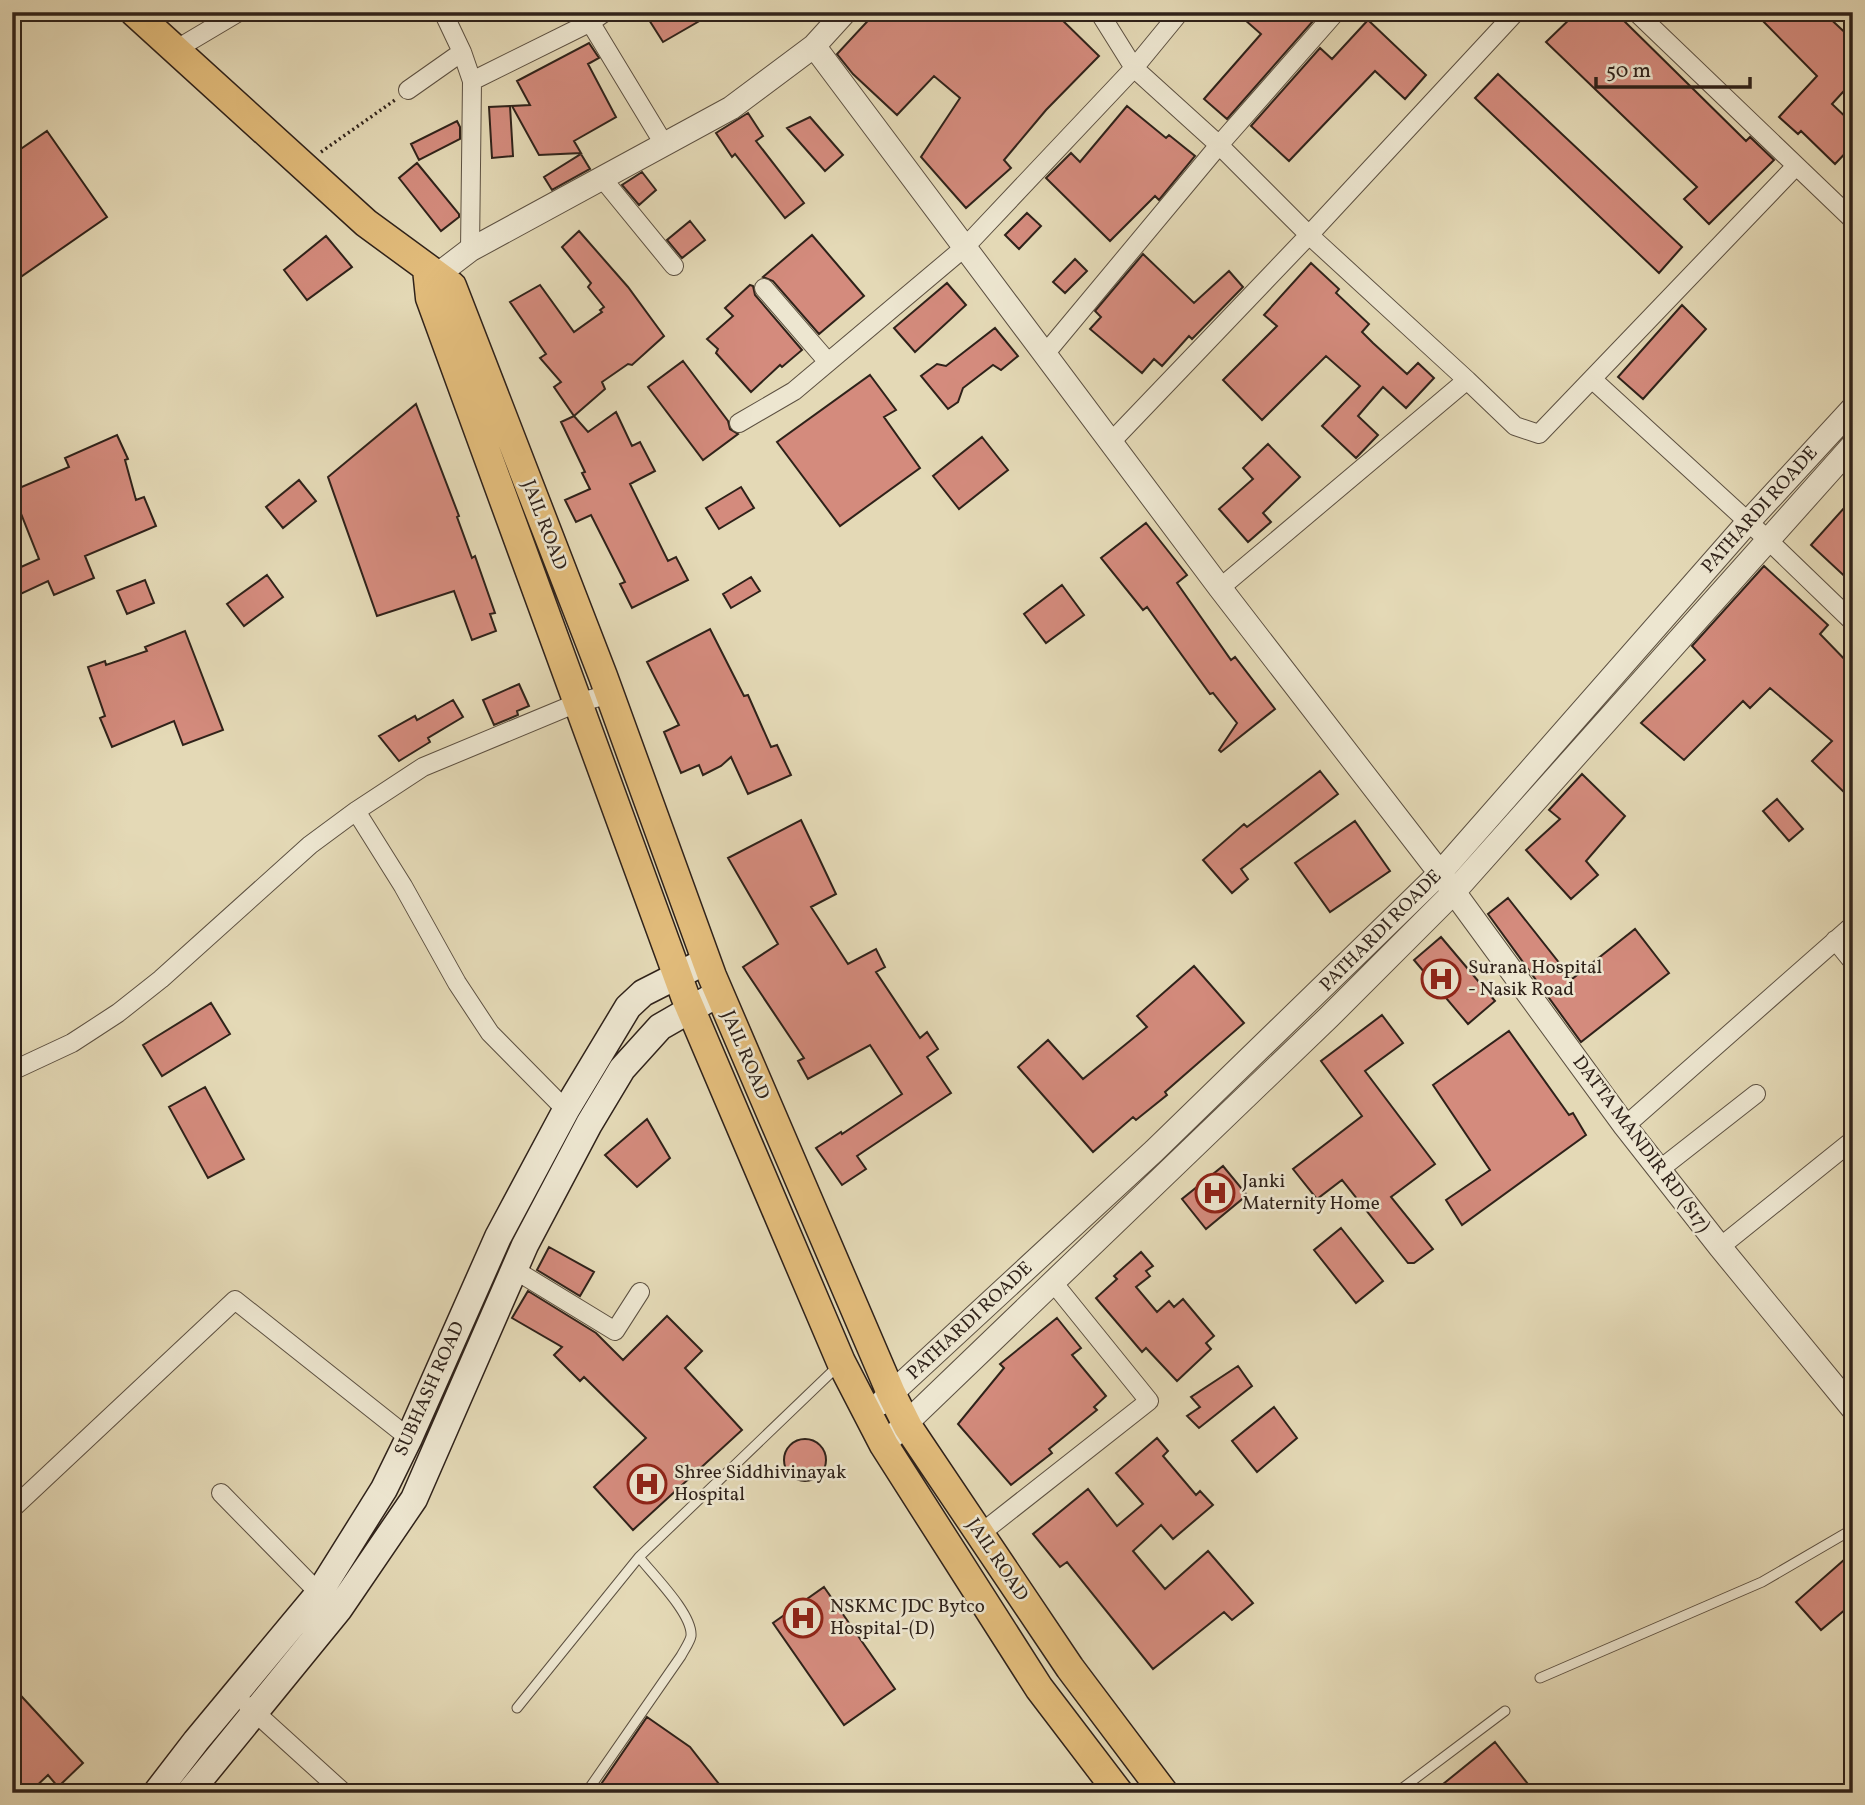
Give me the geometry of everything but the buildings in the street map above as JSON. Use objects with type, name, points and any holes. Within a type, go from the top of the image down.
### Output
[{"type":"main road","name":"JAIL ROAD","points":[[134,12],[366,223],[430,275],[452,286],[610,694],[706,961],[891,1393],[906,1423],[1070,1668],[1164,1793]]},
{"type":"main road","name":"JAIL ROAD","points":[[430,275],[430,298],[690,1009],[841,1362],[884,1445],[1039,1688],[1119,1793]]},
{"type":"main road","points":[[509,515],[537,506]]},
{"type":"main road","name":"SUBHASH ROAD","points":[[189,1793],[244,1703],[384,1489],[498,1237],[566,1110],[628,1006],[643,993],[706,961]]},
{"type":"main road","name":"SUBHASH ROAD","points":[[156,1793],[339,1609],[414,1499],[525,1245],[589,1124],[622,1069],[660,1027],[719,993]]},
{"type":"street","points":[[175,50],[239,12]]},
{"type":"street","points":[[443,12],[472,80],[470,250]]},
{"type":"street","points":[[430,275],[470,250],[731,108],[814,46],[845,12]]},
{"type":"street","points":[[1099,12],[1133,68],[1219,145],[1309,235],[1516,426],[1539,434],[1796,166]]},
{"type":"street","points":[[739,424],[794,391],[965,247],[1133,68],[1180,12]]},
{"type":"street","points":[[1045,354],[1219,145],[1336,12]]},
{"type":"street","points":[[1111,442],[1309,235],[1516,12]]},
{"type":"street","points":[[1636,12],[1853,220]]},
{"type":"street","points":[[1848,12],[1853,17]]},
{"type":"street","points":[[472,80],[593,16],[664,144]]},
{"type":"street","name":"DATTA MANDIR RD (S17)","points":[[814,46],[1220,588],[1440,873],[1625,1126],[1853,1409]]},
{"type":"street","points":[[408,90],[462,52]]},
{"type":"street","points":[[602,178],[674,266]]},
{"type":"street","points":[[764,288],[828,362]]},
{"type":"street","points":[[1591,379],[1768,540],[1853,622]]},
{"type":"street","points":[[1220,588],[1467,380]]},
{"type":"street","name":"PATHARDI ROADE","points":[[868,1414],[1154,1151],[1440,873],[1748,522],[1853,408]]},
{"type":"street","points":[[884,1445],[1329,1017],[1454,892],[1853,444]]},
{"type":"street","points":[[12,1071],[72,1043],[118,1013],[161,979],[310,845],[424,767],[577,703],[610,694]]},
{"type":"street","points":[[356,811],[403,886],[457,983],[490,1033],[566,1110]]},
{"type":"street","points":[[1625,1126],[1853,925]]},
{"type":"street","points":[[1835,940],[1853,962]]},
{"type":"street","points":[[1659,1170],[1756,1094]]},
{"type":"street","points":[[1720,1247],[1853,1140]]},
{"type":"street","points":[[515,1270],[615,1331],[640,1292]]},
{"type":"street","points":[[980,1534],[1149,1401],[1052,1281]]},
{"type":"street","points":[[12,1509],[235,1300],[409,1438]]},
{"type":"street","points":[[221,1493],[318,1593]]},
{"type":"street","points":[[244,1703],[344,1793]]},
{"type":"lane","points":[[517,1708],[639,1557],[841,1362]]},
{"type":"lane","points":[[1540,1678],[1762,1582],[1853,1529]]},
{"type":"lane","points":[[586,1793],[681,1656],[691,1637],[690,1623],[639,1557]]},
{"type":"lane","points":[[1396,1793],[1505,1711]]},
{"type":"path","points":[[302,165],[408,90]]},
{"type":"place","name":"Surana Hospital - Nasik Road","points":[[1441,979]]},
{"type":"place","name":"Janki Maternity Home","points":[[1215,1193]]},
{"type":"place","name":"Shree Siddhivinayak Hospital","points":[[647,1484]]},
{"type":"place","name":"NSKMC JDC Bytco Hospital-(D)","points":[[803,1618]]}]
